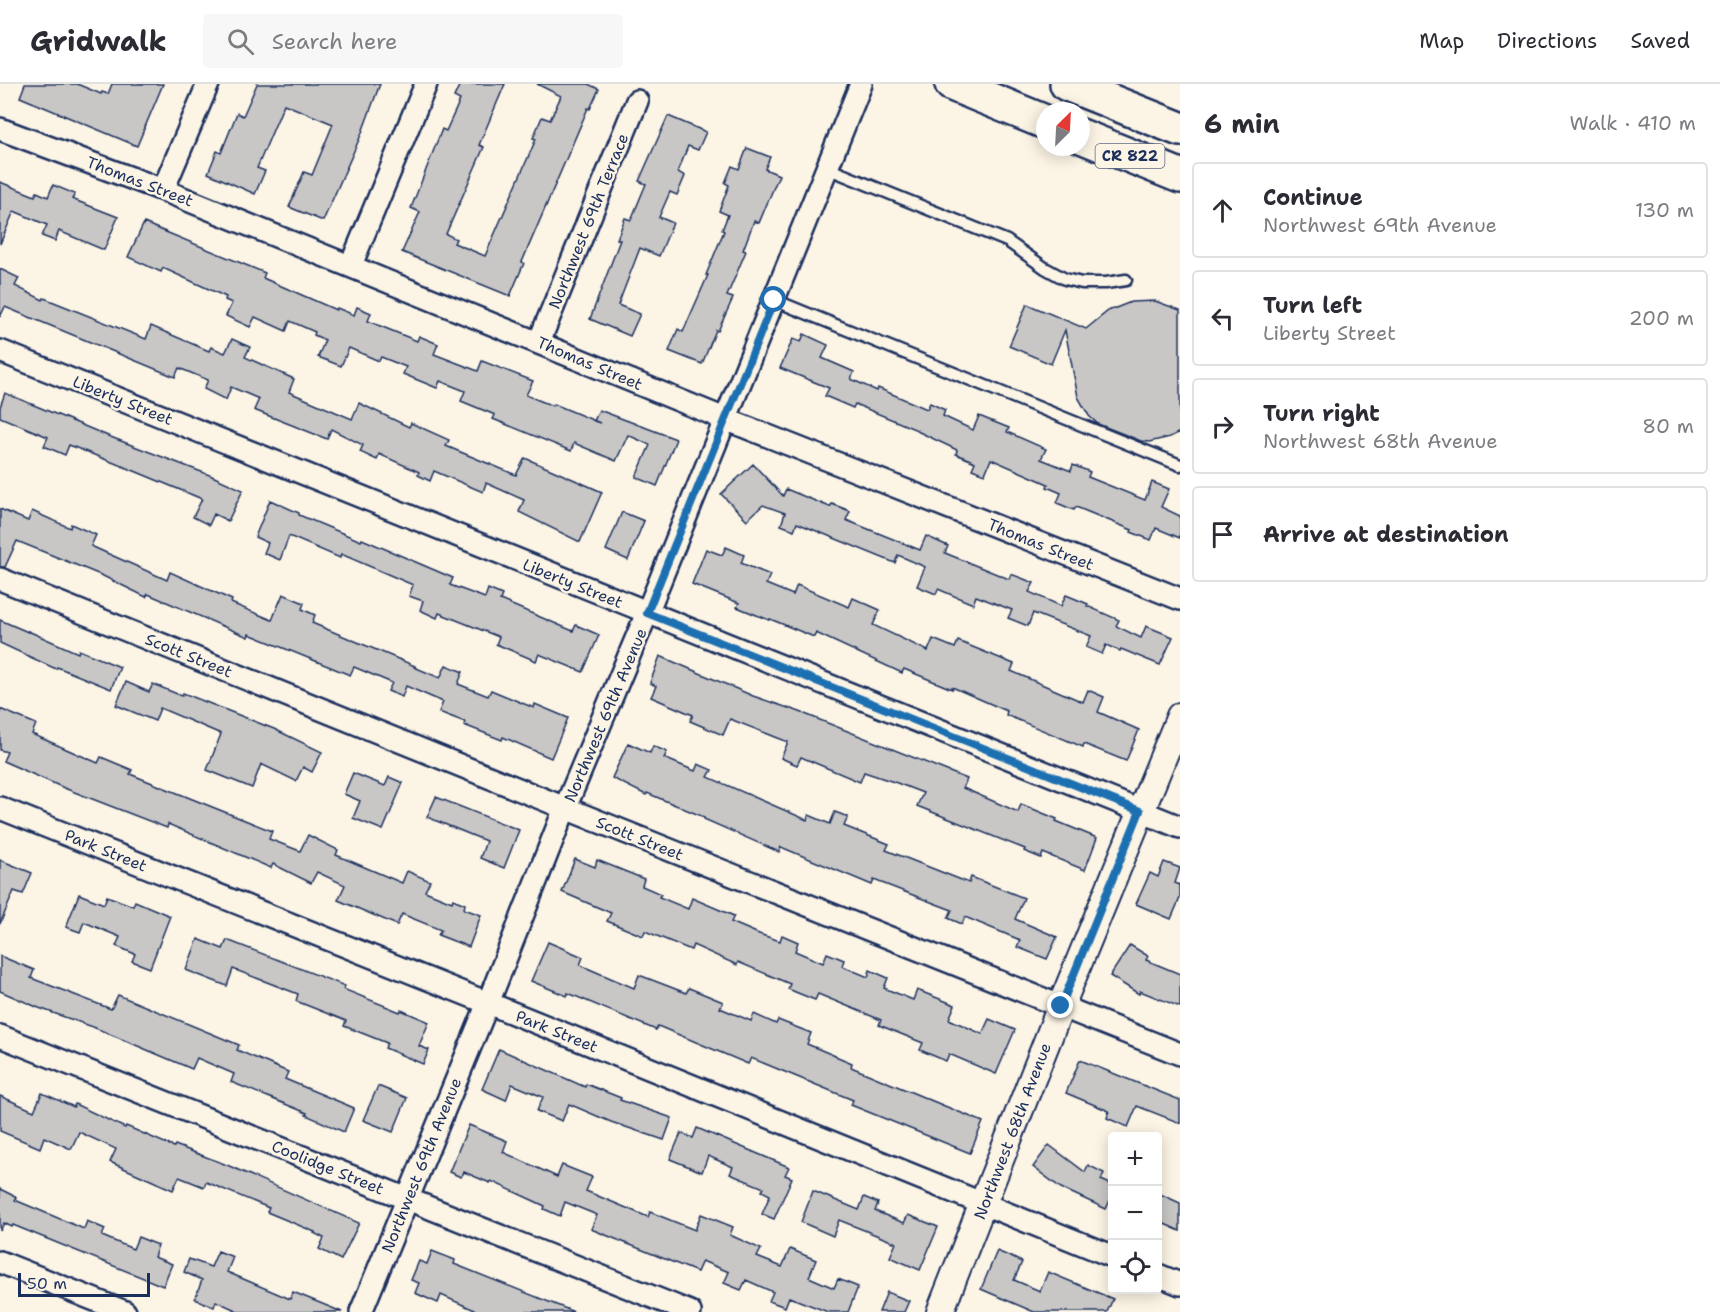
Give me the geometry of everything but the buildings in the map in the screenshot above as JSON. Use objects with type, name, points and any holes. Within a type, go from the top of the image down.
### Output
[{"type":"main road","points":[[952,84],[1036,118]]},
{"type":"main road","name":"CR 822","points":[[1067,84],[1180,129]]},
{"type":"main road","name":"CR 822","points":[[1090,140],[1180,176]]},
{"type":"street","points":[[163,190],[208,84]]},
{"type":"street","points":[[351,266],[426,84]]},
{"type":"street","name":"Northwest 69th Avenue","points":[[361,1312],[861,84]]},
{"type":"street","name":"Northwest 69th Terrace","points":[[539,342],[637,101]]},
{"type":"street","name":"Thomas Street","points":[[0,129],[163,190],[725,419],[1180,600]]},
{"type":"street","name":"Liberty Street","points":[[0,351],[1180,827]]},
{"type":"street","name":"Scott Street","points":[[0,579],[1180,1054]]},
{"type":"street","name":"Northwest 68th Avenue","points":[[940,1312],[1061,1006],[1180,716]]},
{"type":"street","name":"Park Street","points":[[0,808],[1108,1254]]},
{"type":"street","name":"Coolidge Street","points":[[0,1036],[690,1312]]},
{"type":"street","points":[[0,1262],[125,1312]]},
{"type":"street","points":[[1162,1277],[1180,1284]]},
{"type":"lane","points":[[827,168],[1007,241],[1065,279],[1082,283],[1106,284],[1126,280]]},
{"type":"lane","points":[[774,300],[1180,465]]},
{"type":"route","points":[[774,300],[647,613],[1140,811],[1061,1006]]}]
